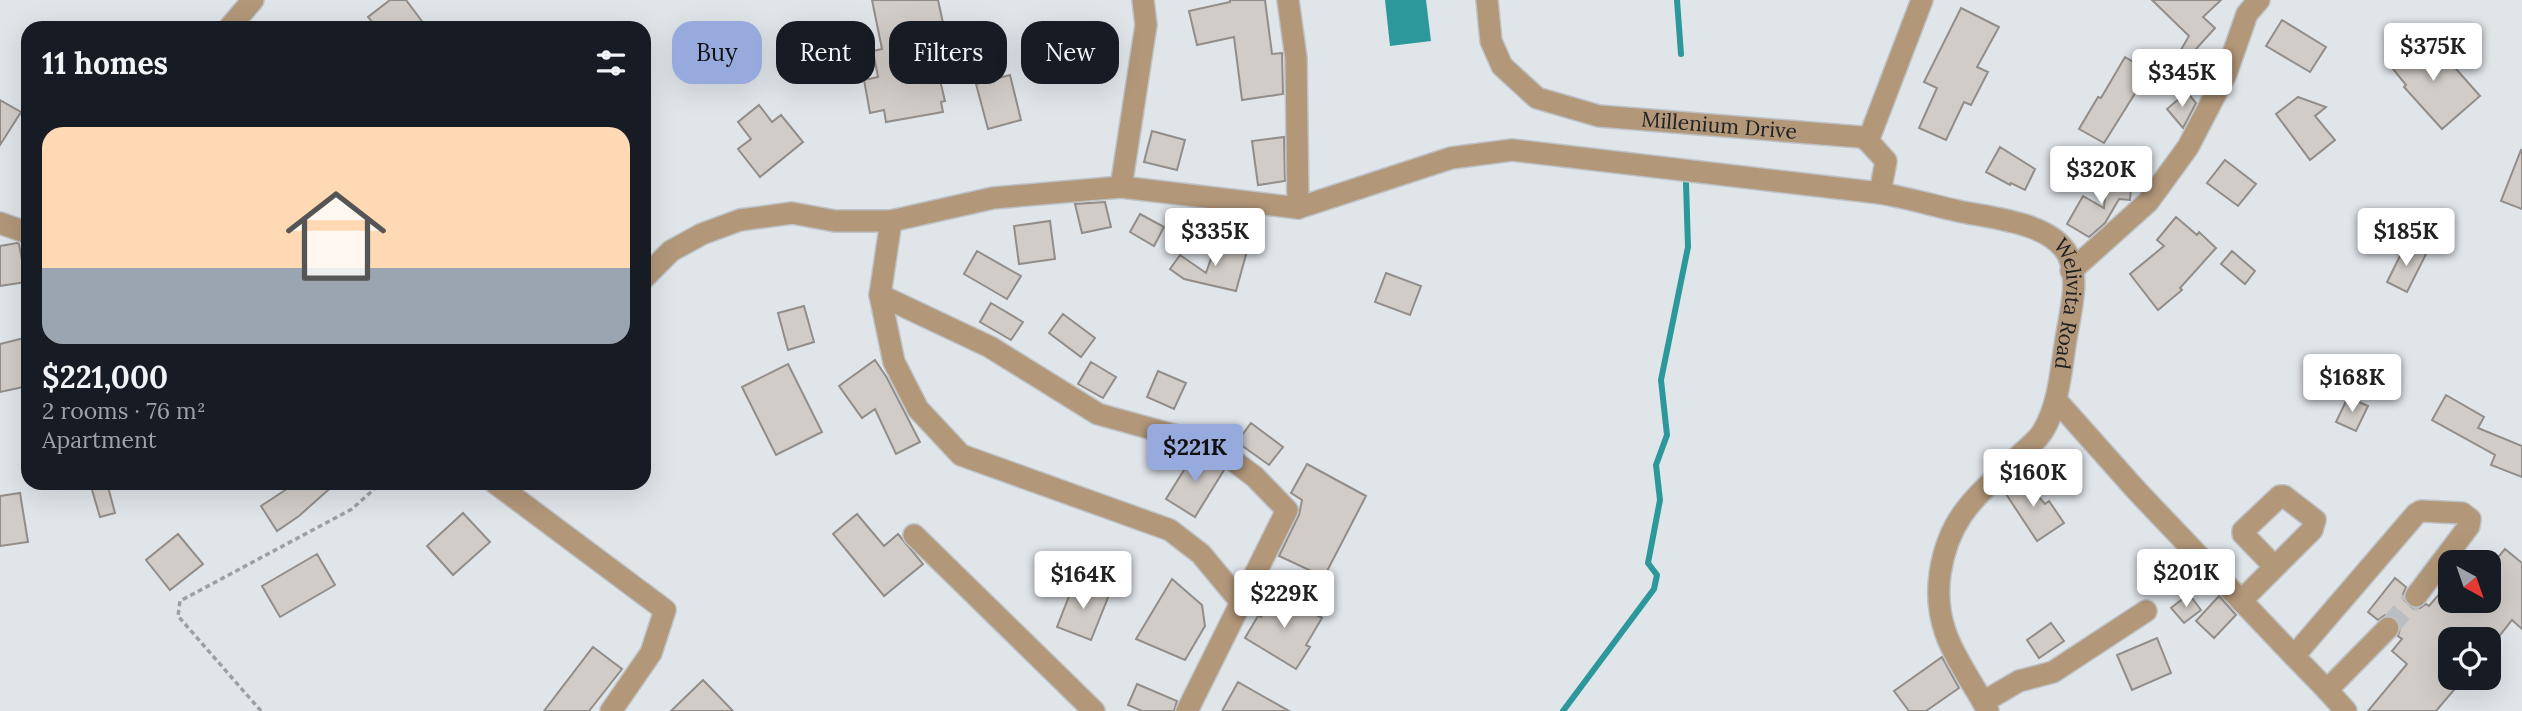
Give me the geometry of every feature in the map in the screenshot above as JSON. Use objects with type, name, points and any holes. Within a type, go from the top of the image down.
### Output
[{"type":"street","points":[[235,21],[253,0]]},
{"type":"street","points":[[1121,187],[1146,25],[1143,0]]},
{"type":"street","points":[[651,271],[671,251],[702,234],[740,220],[792,213],[835,222],[891,221],[993,198],[1121,187],[1298,208],[1296,58],[1289,0]]},
{"type":"street","name":"Millenium Drive","points":[[1487,0],[1491,41],[1502,66],[1537,98],[1599,116],[1861,137],[1868,141]]},
{"type":"street","points":[[1880,193],[1886,161],[1868,141],[1922,0]]},
{"type":"street","points":[[2071,271],[2148,202],[2188,146],[2226,74],[2247,14],[2259,0]]},
{"type":"street","name":"Welivita Road","points":[[1298,208],[1451,158],[1512,150],[1880,193],[2032,228],[2055,240],[2070,258],[2074,290],[2056,400],[2043,432],[1977,494],[1959,516],[1947,544],[1940,575],[1940,619],[1951,649],[1985,706]]},
{"type":"street","points":[[891,221],[880,295],[894,362],[918,409],[961,454],[1170,530],[1201,554],[1240,601]]},
{"type":"street","points":[[0,223],[21,230]]},
{"type":"street","points":[[880,295],[990,347],[1098,414],[1214,446],[1255,477],[1287,510],[1187,711]]},
{"type":"street","points":[[2056,400],[2137,491],[2347,711]]},
{"type":"street","points":[[504,490],[665,610],[651,653],[611,711]]},
{"type":"street","points":[[2294,656],[2416,514],[2421,511],[2462,513],[2470,519],[2469,526],[2416,596]]},
{"type":"street","points":[[914,535],[1094,711]]},
{"type":"street","points":[[2241,601],[2275,567]]},
{"type":"street","points":[[1985,706],[2019,681],[2053,672],[2146,611]]},
{"type":"street","points":[[2327,690],[2388,628]]},
{"type":"path","points":[[261,711],[178,616],[180,601],[352,509],[373,490]]},
{"type":"water","points":[[1385,0],[1426,0],[1431,41],[1390,46]]},
{"type":"building","points":[[390,0],[406,0],[422,21],[371,21],[368,17]]},
{"type":"building","points":[[872,0],[938,0],[943,21],[889,21],[889,84],[941,84],[945,101],[941,102],[943,112],[886,122],[884,110],[870,113],[865,84],[875,84],[875,78],[878,77],[875,51],[882,49]]},
{"type":"building","points":[[1230,0],[1265,0],[1272,54],[1282,53],[1283,94],[1242,100],[1234,37],[1197,45],[1189,11]]},
{"type":"building","points":[[2152,0],[2221,0],[2203,17],[2215,28],[2196,49],[2210,57],[2200,75],[2180,68],[2177,72],[2171,67],[2189,36]]},
{"type":"building","points":[[1961,8],[1999,27],[1977,67],[1988,72],[1971,105],[1964,102],[1946,140],[1919,128],[1937,88],[1924,82]]},
{"type":"building","points":[[2282,20],[2326,47],[2310,72],[2266,46]]},
{"type":"building","points":[[2410,38],[2431,63],[2442,53],[2480,96],[2442,129],[2404,87],[2406,85],[2385,59]]},
{"type":"building","points":[[2125,57],[2149,71],[2104,143],[2079,129]]},
{"type":"building","points":[[1010,75],[1021,120],[988,129],[976,84],[1007,84],[1007,76]]},
{"type":"building","points":[[2187,92],[2196,103],[2183,128],[2167,109]]},
{"type":"building","points":[[2298,97],[2326,107],[2315,116],[2335,140],[2310,160],[2276,114]]},
{"type":"building","points":[[0,100],[21,112],[0,145]]},
{"type":"building","points":[[759,105],[772,122],[781,115],[803,142],[760,177],[738,149],[751,139],[738,122]]},
{"type":"building","points":[[1152,131],[1185,140],[1177,170],[1144,162]]},
{"type":"building","points":[[1284,137],[1285,181],[1258,185],[1252,141]]},
{"type":"building","points":[[2000,147],[2035,169],[2025,190],[1986,172]]},
{"type":"building","points":[[2522,151],[2522,209],[2501,201]]},
{"type":"building","points":[[2225,160],[2256,184],[2238,206],[2207,183]]},
{"type":"building","points":[[2107,175],[2132,176],[2130,200],[2119,199],[2105,223],[2089,237],[2067,224],[2083,196],[2104,208]]},
{"type":"building","points":[[1105,202],[1111,227],[1082,233],[1075,204]]},
{"type":"building","points":[[1140,214],[1164,227],[1154,246],[1130,232]]},
{"type":"building","points":[[2176,217],[2197,235],[2199,232],[2216,248],[2180,288],[2182,290],[2158,310],[2130,274],[2164,246],[2157,240]]},
{"type":"building","points":[[1050,221],[1055,259],[1019,264],[1014,226]]},
{"type":"building","points":[[19,244],[21,283],[0,286],[0,246]]},
{"type":"building","points":[[1216,244],[1247,251],[1236,291],[1184,279],[1170,269],[1180,255],[1206,273]]},
{"type":"building","points":[[2406,244],[2426,254],[2407,292],[2387,282]]},
{"type":"building","points":[[977,251],[1021,276],[1007,299],[964,274]]},
{"type":"building","points":[[2232,251],[2255,271],[2245,284],[2221,264]]},
{"type":"building","points":[[1386,273],[1421,286],[1410,315],[1375,302]]},
{"type":"building","points":[[991,303],[1023,322],[1011,340],[980,322]]},
{"type":"building","points":[[804,306],[814,342],[788,350],[778,313]]},
{"type":"building","points":[[1063,314],[1095,338],[1081,357],[1049,333]]},
{"type":"building","points":[[21,339],[21,388],[0,392],[0,344]]},
{"type":"building","points":[[875,360],[920,442],[896,454],[875,409],[862,418],[839,386]]},
{"type":"building","points":[[1091,362],[1116,377],[1103,398],[1078,384]]},
{"type":"building","points":[[788,364],[822,432],[776,455],[742,387]]},
{"type":"building","points":[[1158,371],[1186,383],[1174,409],[1147,397]]},
{"type":"building","points":[[2446,395],[2484,417],[2478,428],[2522,446],[2522,477],[2491,465],[2495,455],[2432,420]]},
{"type":"building","points":[[2348,397],[2368,406],[2356,431],[2336,422]]},
{"type":"building","points":[[1251,423],[1283,447],[1269,465],[1237,442]]},
{"type":"building","points":[[1194,454],[1208,458],[1224,470],[1195,517],[1166,499]]},
{"type":"building","points":[[1307,464],[1366,496],[1324,577],[1279,556],[1299,515],[1302,500],[1291,493]]},
{"type":"building","points":[[2020,476],[2045,504],[2049,501],[2064,523],[2037,541],[2004,491]]},
{"type":"building","points":[[92,490],[109,490],[115,513],[100,517]]},
{"type":"building","points":[[285,490],[328,490],[277,531],[261,506]]},
{"type":"building","points":[[20,493],[28,542],[0,546],[0,496]]},
{"type":"building","points":[[463,513],[490,542],[453,575],[427,546]]},
{"type":"building","points":[[857,514],[884,546],[898,534],[923,564],[884,596],[833,534]]},
{"type":"building","points":[[178,534],[203,564],[170,590],[146,560]]},
{"type":"building","points":[[2505,549],[2522,563],[2522,629],[2512,620],[2501,634],[2501,627],[2438,627],[2438,690],[2454,690],[2436,711],[2368,711],[2407,664],[2392,651],[2402,639],[2398,636],[2401,625],[2398,619],[2385,615],[2378,620],[2368,612],[2395,578],[2406,587],[2404,600],[2414,609],[2426,604],[2429,606],[2438,596],[2438,613],[2501,613],[2501,554]]},
{"type":"building","points":[[317,554],[335,585],[280,617],[262,586]]},
{"type":"building","points":[[1172,579],[1202,605],[1205,626],[1185,660],[1136,639]]},
{"type":"building","points":[[1075,581],[1109,595],[1091,640],[1057,627]]},
{"type":"building","points":[[1275,592],[1322,618],[1306,645],[1310,647],[1296,669],[1245,638]]},
{"type":"building","points":[[2189,594],[2201,610],[2184,623],[2171,608]]},
{"type":"building","points":[[2219,596],[2236,615],[2214,638],[2196,621]]},
{"type":"building","points":[[2051,623],[2064,641],[2039,658],[2027,640]]},
{"type":"building","points":[[2157,638],[2171,673],[2132,690],[2117,655]]},
{"type":"building","points":[[593,647],[622,669],[589,711],[544,711]]},
{"type":"building","points":[[1942,657],[1959,688],[1926,711],[1909,711],[1894,691]]},
{"type":"building","points":[[703,680],[733,711],[671,711]]},
{"type":"building","points":[[1238,682],[1289,711],[1222,711]]},
{"type":"building","points":[[1137,684],[1177,701],[1174,711],[1142,711],[1128,705]]},
{"type":"waterway","points":[[1677,0],[1681,54]]},
{"type":"waterway","points":[[1563,711],[1654,589],[1657,575],[1648,563],[1660,500],[1656,465],[1667,435],[1661,380],[1688,247],[1686,183]]},
{"type":"tunnel","points":[[2388,628],[2416,596]]}]
